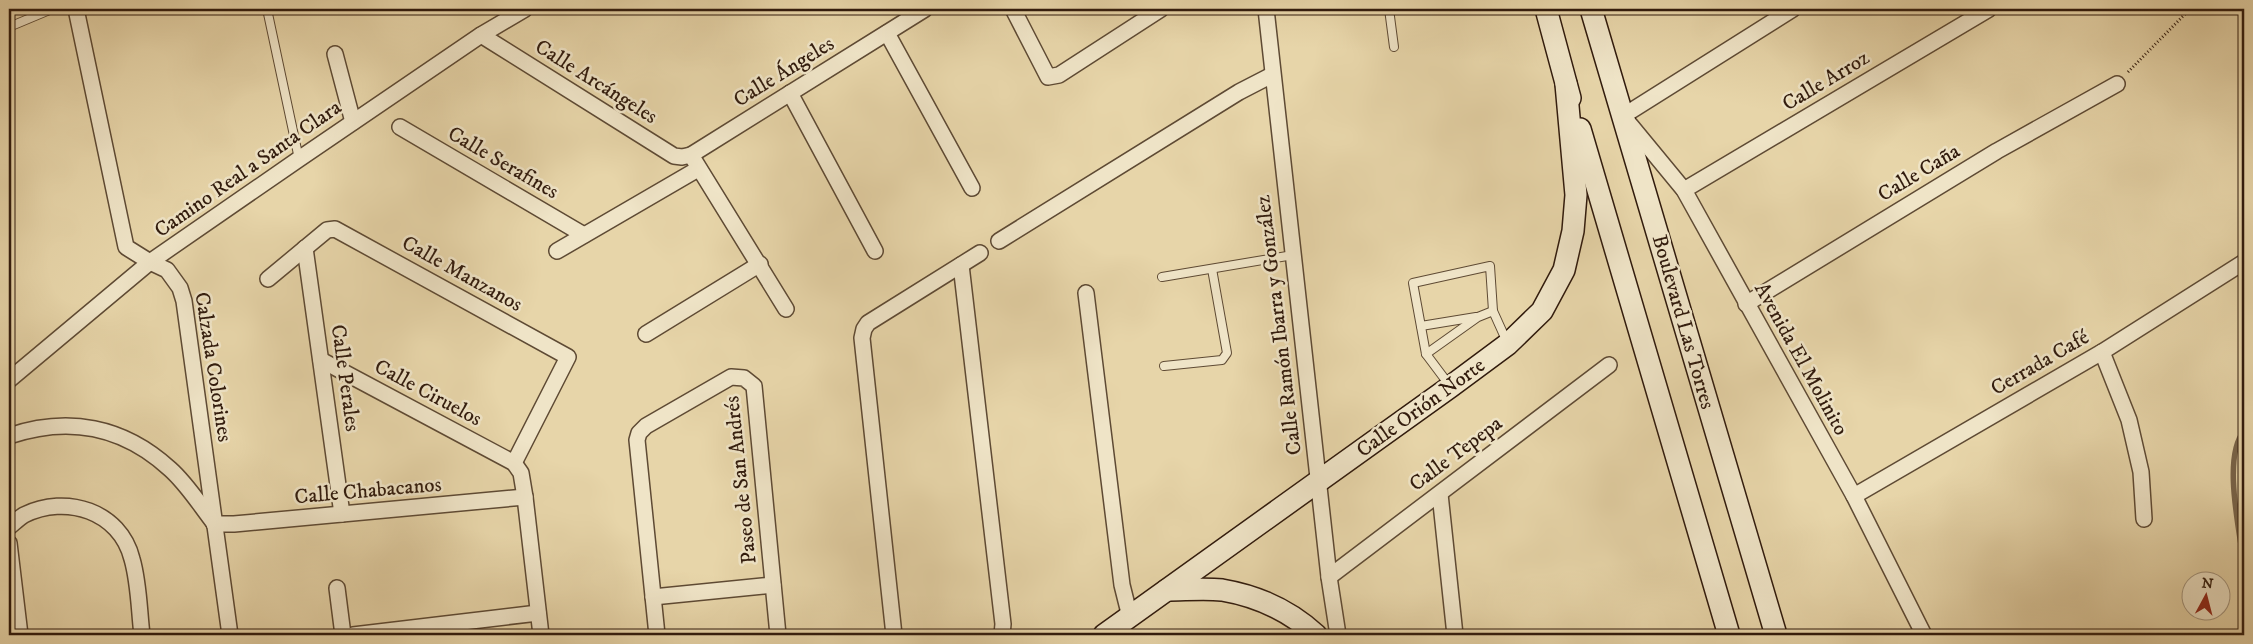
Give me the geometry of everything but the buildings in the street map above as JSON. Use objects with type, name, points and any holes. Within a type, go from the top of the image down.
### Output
[{"type":"main road","name":"Boulevard Las Torres","points":[[1546,9],[1566,84],[1729,635]]},
{"type":"main road","name":"Boulevard Las Torres","points":[[1591,9],[1776,635]]},
{"type":"main road","name":"Calle Orión Norte","points":[[1104,635],[1450,387],[1508,344],[1542,311],[1564,270],[1573,231],[1576,195],[1566,84]]},
{"type":"main road","points":[[1167,590],[1221,590],[1266,601],[1304,625],[1316,635]]},
{"type":"street","name":"Calzada Colorines","points":[[76,9],[126,247],[167,270],[180,288],[184,301],[230,635]]},
{"type":"street","name":"Camino Real a Santa Clara","points":[[9,380],[150,262],[353,122],[481,36],[525,9]]},
{"type":"street","name":"Calle Ángeles","points":[[691,155],[925,9]]},
{"type":"street","points":[[1013,9],[1048,77],[1059,75],[1161,9]]},
{"type":"street","name":"Calle Ramón Ibarra y González","points":[[1266,9],[1328,577],[1338,635]]},
{"type":"street","points":[[1623,116],[1793,9]]},
{"type":"street","name":"Calle Arroz","points":[[1684,190],[1989,9]]},
{"type":"street","points":[[886,33],[972,188]]},
{"type":"street","name":"Calle Arcángeles","points":[[481,36],[674,156],[691,155]]},
{"type":"street","points":[[335,54],[353,122]]},
{"type":"street","points":[[999,241],[1239,92],[1272,75]]},
{"type":"street","name":"Calle Caña","points":[[1746,304],[1997,151],[2117,84]]},
{"type":"street","points":[[790,93],[876,251]]},
{"type":"street","name":"Avenida El Molinito","points":[[1623,116],[1684,190],[1854,496],[1924,635]]},
{"type":"street","name":"Calle Serafines","points":[[400,127],[584,235]]},
{"type":"street","points":[[691,155],[786,309]]},
{"type":"street","points":[[557,251],[698,169]]},
{"type":"street","name":"Calle Manzanos","points":[[305,248],[327,230],[335,228],[568,357],[514,463]]},
{"type":"street","points":[[268,279],[305,248]]},
{"type":"street","name":"Calle Perales","points":[[305,248],[342,514]]},
{"type":"street","points":[[894,635],[862,338],[868,323],[980,253]]},
{"type":"street","name":"Cerrada Café","points":[[1854,496],[2102,352],[2244,262]]},
{"type":"street","points":[[646,334],[760,264]]},
{"type":"street","points":[[961,265],[1003,624],[1002,635]]},
{"type":"street","points":[[1086,293],[1122,586],[1130,617]]},
{"type":"street","points":[[2102,352],[2129,420],[2141,472],[2144,519]]},
{"type":"street","name":"Calle Ciruelos","points":[[321,360],[514,463]]},
{"type":"street","name":"Calle Tepepa","points":[[1328,577],[1610,365]]},
{"type":"street","name":"Paseo de San Andrés","points":[[657,635],[637,440],[639,433],[646,426],[732,377],[744,378],[754,386],[778,635]]},
{"type":"street","points":[[9,436],[32,428],[64,425],[95,428],[127,439],[150,453],[171,470],[214,524]]},
{"type":"street","points":[[514,463],[521,473],[525,497],[541,635]]},
{"type":"street","points":[[1440,494],[1455,635]]},
{"type":"street","name":"Calle Chabacanos","points":[[214,524],[234,524],[525,497]]},
{"type":"street","points":[[9,527],[24,516],[52,506],[84,509],[114,526],[124,538],[132,559],[142,635]]},
{"type":"street","points":[[9,543],[20,635]]},
{"type":"street","points":[[653,597],[773,585]]},
{"type":"street","points":[[337,588],[343,635]]},
{"type":"street","points":[[353,635],[538,613]]},
{"type":"lane","points":[[9,27],[52,9]]},
{"type":"lane","points":[[267,9],[299,159]]},
{"type":"lane","points":[[1389,9],[1394,47]]},
{"type":"lane","points":[[1162,277],[1293,255]]},
{"type":"lane","points":[[1450,387],[1426,354],[1412,283],[1490,266],[1493,311],[1508,344]]},
{"type":"lane","points":[[1164,366],[1222,360],[1227,353],[1212,268]]},
{"type":"lane","points":[[1421,326],[1478,317],[1493,311]]},
{"type":"lane","points":[[1426,354],[1478,317]]},
{"type":"path","points":[[2117,84],[2190,9]]},
{"type":"waterway","points":[[2244,431],[2234,458],[2233,476],[2236,515],[2244,565]]}]
